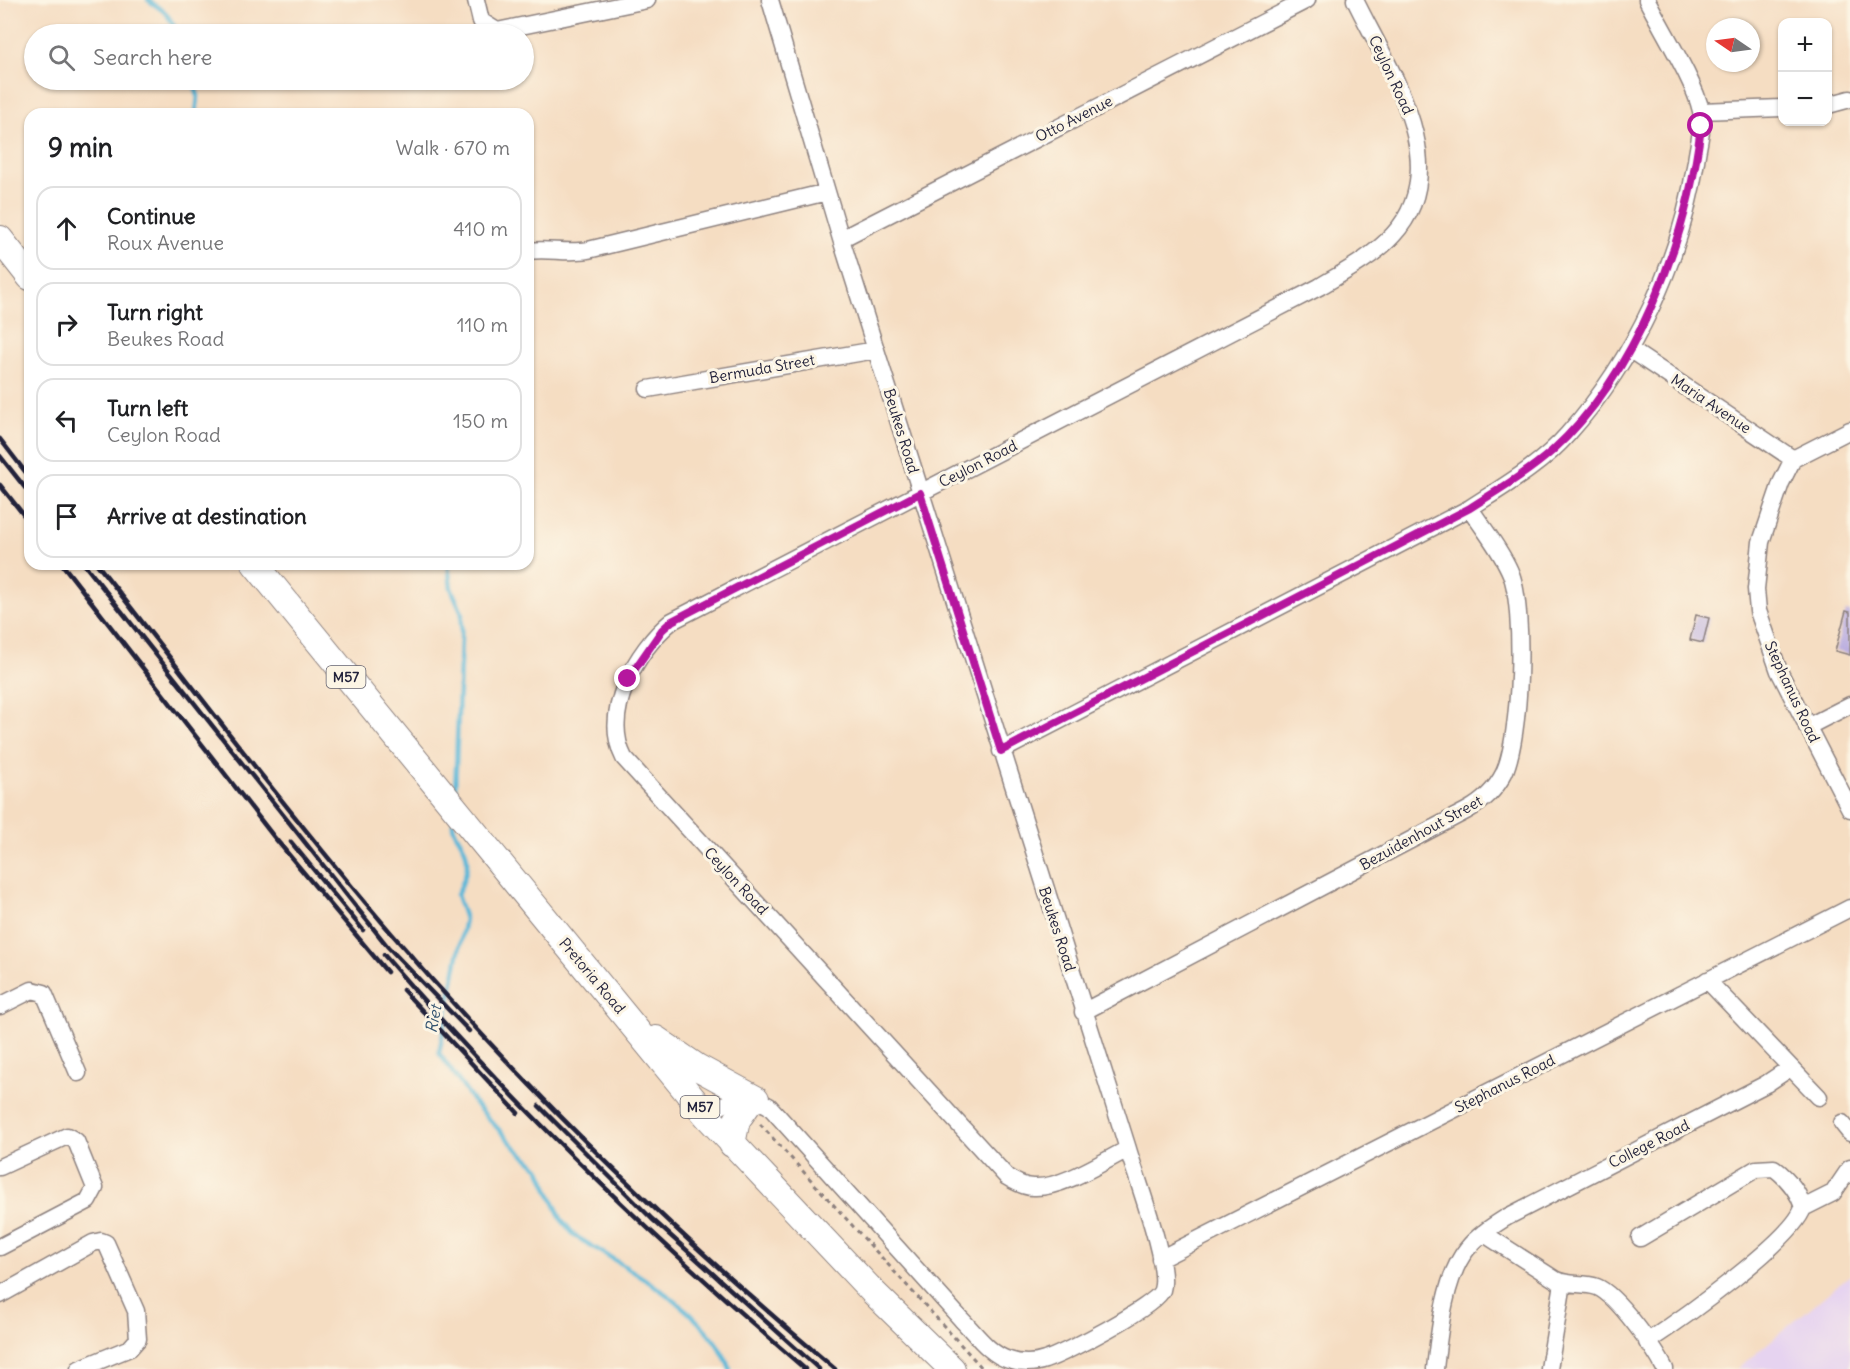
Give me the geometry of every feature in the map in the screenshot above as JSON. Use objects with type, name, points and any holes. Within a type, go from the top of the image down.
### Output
[{"type":"main road","points":[[0,238],[24,269]]},
{"type":"main road","name":"Pretoria Road","points":[[260,570],[706,1115],[873,1292],[952,1369]]},
{"type":"main road","points":[[631,1022],[751,1102],[737,1120],[732,1143]]},
{"type":"street","points":[[477,0],[478,13],[486,24]]},
{"type":"street","points":[[534,25],[647,0]]},
{"type":"street","name":"Beukes Road","points":[[751,1102],[769,1106],[787,1123],[988,1347],[1009,1361],[1032,1363],[1046,1360],[1100,1334],[1156,1299],[1163,1284],[1160,1259],[1128,1149],[920,493],[770,0]]},
{"type":"street","name":"Otto Avenue","points":[[841,239],[1307,0]]},
{"type":"street","name":"Ceylon Road","points":[[1128,1149],[1062,1182],[1048,1186],[1033,1188],[1007,1177],[624,758],[617,744],[616,720],[622,693],[628,679],[662,630],[684,615],[1319,287],[1361,261],[1394,234],[1412,207],[1416,191],[1419,173],[1416,140],[1412,117],[1403,94],[1355,0]]},
{"type":"street","points":[[1001,751],[1470,508],[1553,450],[1584,414],[1629,349],[1669,263],[1682,228],[1691,193],[1701,111],[1647,0]]},
{"type":"street","points":[[1832,104],[1850,99]]},
{"type":"street","points":[[1701,111],[1778,108]]},
{"type":"street","points":[[534,250],[554,248],[571,252],[588,250],[827,192]]},
{"type":"street","name":"Maria Avenue","points":[[1629,349],[1793,459]]},
{"type":"street","name":"Bermuda Street","points":[[648,389],[876,350]]},
{"type":"street","points":[[1793,459],[1850,430]]},
{"type":"street","name":"Stephanus Road","points":[[1793,459],[1781,483],[1761,542],[1756,589],[1758,611],[1766,639],[1807,727],[1850,808]]},
{"type":"street","name":"Bezuidenhout Street","points":[[1083,1012],[1466,811],[1480,803],[1497,785],[1510,756],[1514,731],[1516,600],[1506,564],[1470,508]]},
{"type":"street","points":[[1807,727],[1850,705]]},
{"type":"street","name":"Stephanus Road","points":[[1160,1259],[1850,908]]},
{"type":"street","points":[[1707,980],[1819,1097]]},
{"type":"street","points":[[0,1006],[32,990],[44,993],[78,1072]]},
{"type":"street","name":"College Road","points":[[1435,1369],[1442,1320],[1457,1266],[1465,1251],[1483,1233],[1507,1217],[1766,1084],[1790,1068]]},
{"type":"street","points":[[706,1115],[731,1100],[751,1102]]},
{"type":"street","points":[[0,1167],[67,1136],[76,1141],[95,1188],[88,1201],[0,1247]]},
{"type":"street","points":[[1640,1238],[1756,1169],[1774,1168],[1782,1173],[1800,1197],[1803,1208]]},
{"type":"street","points":[[1647,1342],[1737,1275],[1795,1223],[1803,1208],[1833,1193],[1850,1168]]},
{"type":"street","points":[[1483,1233],[1563,1283],[1590,1285],[1610,1295],[1665,1369]]},
{"type":"street","points":[[0,1295],[96,1241],[106,1243],[118,1265],[136,1311],[138,1339],[130,1348],[79,1369]]},
{"type":"street","points":[[1549,1369],[1563,1283]]},
{"type":"path","points":[[751,1102],[983,1369]]},
{"type":"shaded area","points":[[1850,1275],[1850,1369],[1737,1369]]},
{"type":"building","points":[[1846,611],[1850,612],[1850,655],[1835,651]]},
{"type":"building","points":[[1696,615],[1709,618],[1703,643],[1690,640]]},
{"type":"waterway","name":"Riet","points":[[148,0],[166,13],[173,24]]},
{"type":"waterway","name":"Riet","points":[[196,90],[197,108]]},
{"type":"waterway","name":"Riet","points":[[449,570],[451,588],[462,613],[455,792]]},
{"type":"waterway","name":"Riet","points":[[453,822],[454,829],[464,847],[467,861],[465,875],[457,895],[465,919],[439,1053],[475,1104],[517,1149],[539,1168],[561,1219],[575,1236],[641,1276],[685,1310],[704,1328],[719,1348],[730,1369]]},
{"type":"railway","points":[[0,439],[24,470]]},
{"type":"railway","points":[[0,456],[24,486]]},
{"type":"railway","points":[[0,485],[24,515]]},
{"type":"railway","points":[[67,570],[274,837],[387,972]]},
{"type":"railway","points":[[89,570],[388,947],[469,1031]]},
{"type":"railway","points":[[102,570],[316,843],[392,934],[496,1050],[661,1214],[776,1319],[835,1369]]},
{"type":"railway","points":[[291,842],[363,930]]},
{"type":"railway","points":[[384,955],[483,1065],[587,1170],[694,1271],[805,1369]]},
{"type":"railway","points":[[403,990],[518,1113]]},
{"type":"railway","points":[[539,1106],[652,1219],[819,1369]]},
{"type":"route","points":[[628,679],[652,642],[672,621],[920,493],[1001,751],[1470,508],[1553,450],[1568,435],[1600,393],[1629,349],[1647,312],[1682,228],[1691,193],[1701,126]]}]
